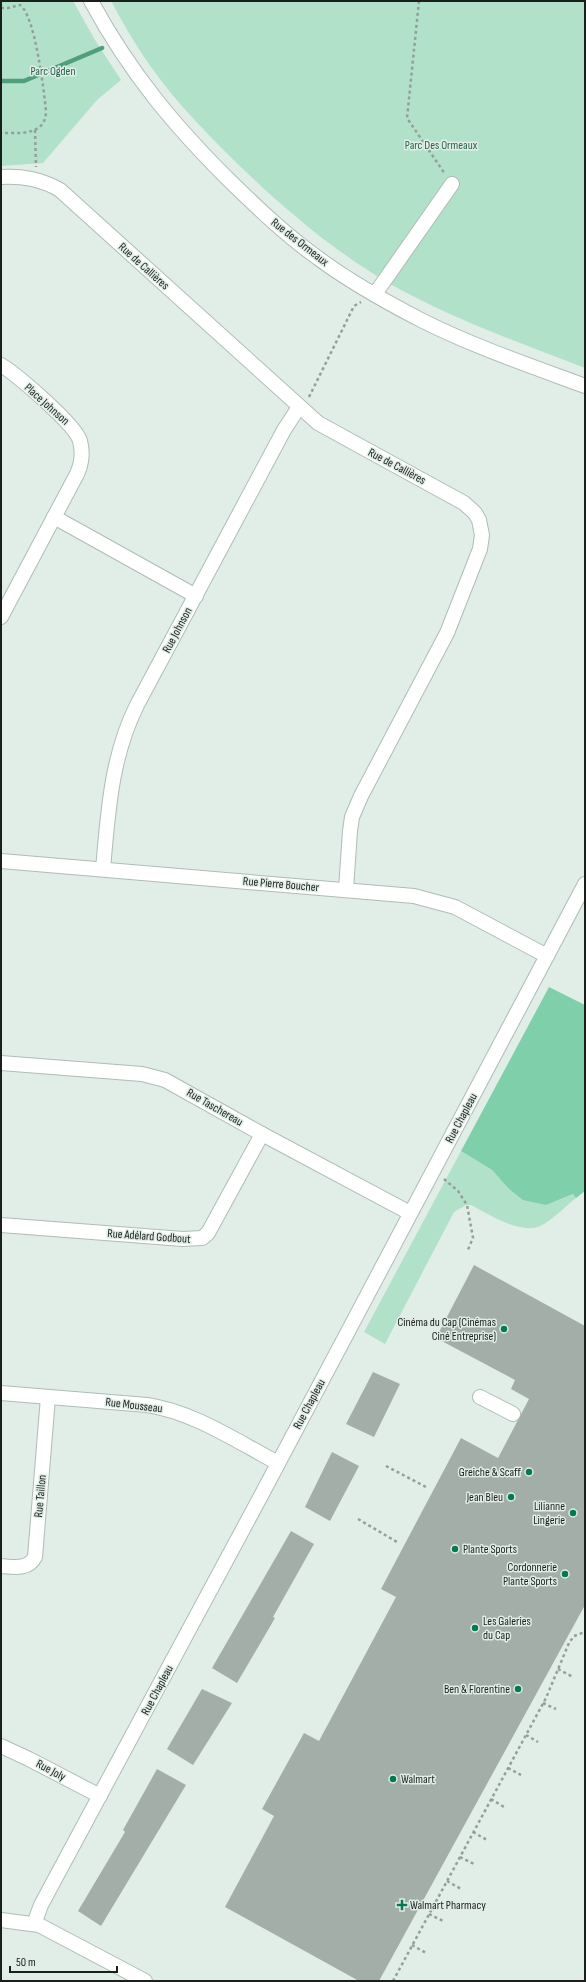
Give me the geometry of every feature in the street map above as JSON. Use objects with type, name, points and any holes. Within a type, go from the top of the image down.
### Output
[{"type":"street","name":"Rue des Ormeaux","points":[[92,1],[120,50],[144,85],[183,134],[255,206],[301,245],[334,270],[439,328],[510,358],[585,386]]},
{"type":"street","name":"Rue de Callières","points":[[1,178],[14,177],[36,180],[53,186],[68,196],[318,423],[464,503],[475,513],[482,534],[480,549],[447,633],[356,806],[350,831],[346,889]]},
{"type":"street","points":[[375,294],[452,184]]},
{"type":"street","name":"Place Johnson","points":[[1,365],[72,426],[80,440],[81,466],[1,617]]},
{"type":"street","name":"Rue Johnson","points":[[103,869],[113,777],[124,734],[137,705],[284,430],[299,407]]},
{"type":"street","points":[[54,517],[196,596]]},
{"type":"street","name":"Rue Pierre Boucher","points":[[1,861],[346,889],[414,896],[441,902],[455,907],[547,956]]},
{"type":"street","name":"Rue Chapleau","points":[[34,1924],[41,1905],[278,1464],[585,884]]},
{"type":"street","name":"Rue Taschereau","points":[[1,1063],[153,1076],[177,1086],[262,1134],[410,1213]]},
{"type":"street","name":"Rue Adélard Godbout","points":[[1,1225],[183,1239],[202,1238],[208,1233],[262,1134]]},
{"type":"street","name":"Rue Mousseau","points":[[1,1393],[147,1405],[170,1410],[195,1419],[278,1464]]},
{"type":"street","name":"Rue Taillon","points":[[1,1566],[24,1567],[29,1565],[35,1557],[48,1397]]},
{"type":"street","points":[[480,1397],[513,1414]]},
{"type":"street","name":"Rue Joly","points":[[1,1746],[22,1755],[100,1796]]},
{"type":"street","points":[[1,1920],[34,1924],[144,1981]]},
{"type":"path","points":[[419,1],[407,118],[452,184]]},
{"type":"path","points":[[1,8],[20,5],[25,10],[31,23],[46,111],[45,121],[35,130],[22,134],[1,133]]},
{"type":"path","points":[[35,130],[36,180]]},
{"type":"path","points":[[299,407],[309,396],[354,306],[375,294]]},
{"type":"path","points":[[444,1179],[458,1191],[466,1205],[473,1238],[467,1252]]},
{"type":"path","points":[[386,1466],[426,1487]]},
{"type":"path","points":[[358,1519],[397,1542]]},
{"type":"path","points":[[393,1981],[543,1703],[572,1639],[578,1634],[585,1632]]},
{"type":"path","points":[[558,1669],[573,1677]]},
{"type":"path","points":[[543,1703],[556,1709]]},
{"type":"path","points":[[526,1735],[538,1742]]},
{"type":"path","points":[[508,1768],[521,1775]]},
{"type":"path","points":[[491,1799],[504,1807]]},
{"type":"path","points":[[473,1832],[487,1840]]},
{"type":"path","points":[[460,1856],[474,1864]]},
{"type":"path","points":[[447,1881],[461,1888]]},
{"type":"path","points":[[429,1914],[443,1921]]},
{"type":"path","points":[[412,1945],[426,1953]]},
{"type":"green space","name":"Parc Ogden","points":[[1,1],[73,1],[95,40],[121,80],[97,100],[43,163],[1,166]]},
{"type":"green space","name":"Parc Des Ormeaux","points":[[111,1],[585,1],[585,368],[511,340],[439,309],[392,285],[352,260],[333,246],[296,217],[244,170],[184,108],[145,59]]},
{"type":"green space","points":[[549,987],[585,1005],[585,1191],[576,1198],[573,1194],[546,1205],[523,1200],[509,1189],[492,1170],[461,1151]]},
{"type":"green space","points":[[461,1151],[492,1170],[509,1189],[546,1205],[573,1194],[576,1198],[549,1221],[532,1228],[514,1226],[471,1205],[466,1205],[454,1212],[385,1344],[364,1332]]},
{"type":"building","name":"Les Galeries du Cap","points":[[474,1265],[585,1326],[585,1605],[379,1981],[359,1981],[225,1907],[274,1816],[262,1809],[304,1733],[319,1741],[396,1597],[381,1589],[461,1438],[498,1458],[529,1399],[511,1389],[515,1380],[436,1338]]},
{"type":"building","points":[[373,1372],[400,1384],[374,1437],[346,1424]]},
{"type":"building","points":[[332,1452],[359,1466],[330,1521],[305,1507]]},
{"type":"building","points":[[291,1531],[314,1544],[273,1617],[275,1618],[237,1683],[212,1668]]},
{"type":"building","points":[[202,1689],[232,1703],[193,1765],[167,1749]]},
{"type":"building","points":[[157,1769],[186,1785],[101,1926],[78,1911],[125,1832],[123,1830]]},
{"type":"waterway","points":[[1,81],[24,81],[102,48]]},
{"type":"place","name":"Cinéma du Cap (Cinémas Ciné Entreprise)","points":[[504,1329]]},
{"type":"place","name":"Greiche & Scaff","points":[[529,1472]]},
{"type":"place","name":"Jean Bleu","points":[[511,1497]]},
{"type":"place","name":"Lilianne Lingerie","points":[[573,1513]]},
{"type":"place","name":"Plante Sports","points":[[455,1549]]},
{"type":"place","name":"Cordonnerie Plante Sports","points":[[565,1574]]},
{"type":"place","name":"Les Galeries du Cap","points":[[475,1628]]},
{"type":"place","name":"Ben & Florentine","points":[[518,1689]]},
{"type":"place","name":"Walmart","points":[[393,1779]]},
{"type":"place","name":"Walmart Pharmacy","points":[[402,1905]]}]
